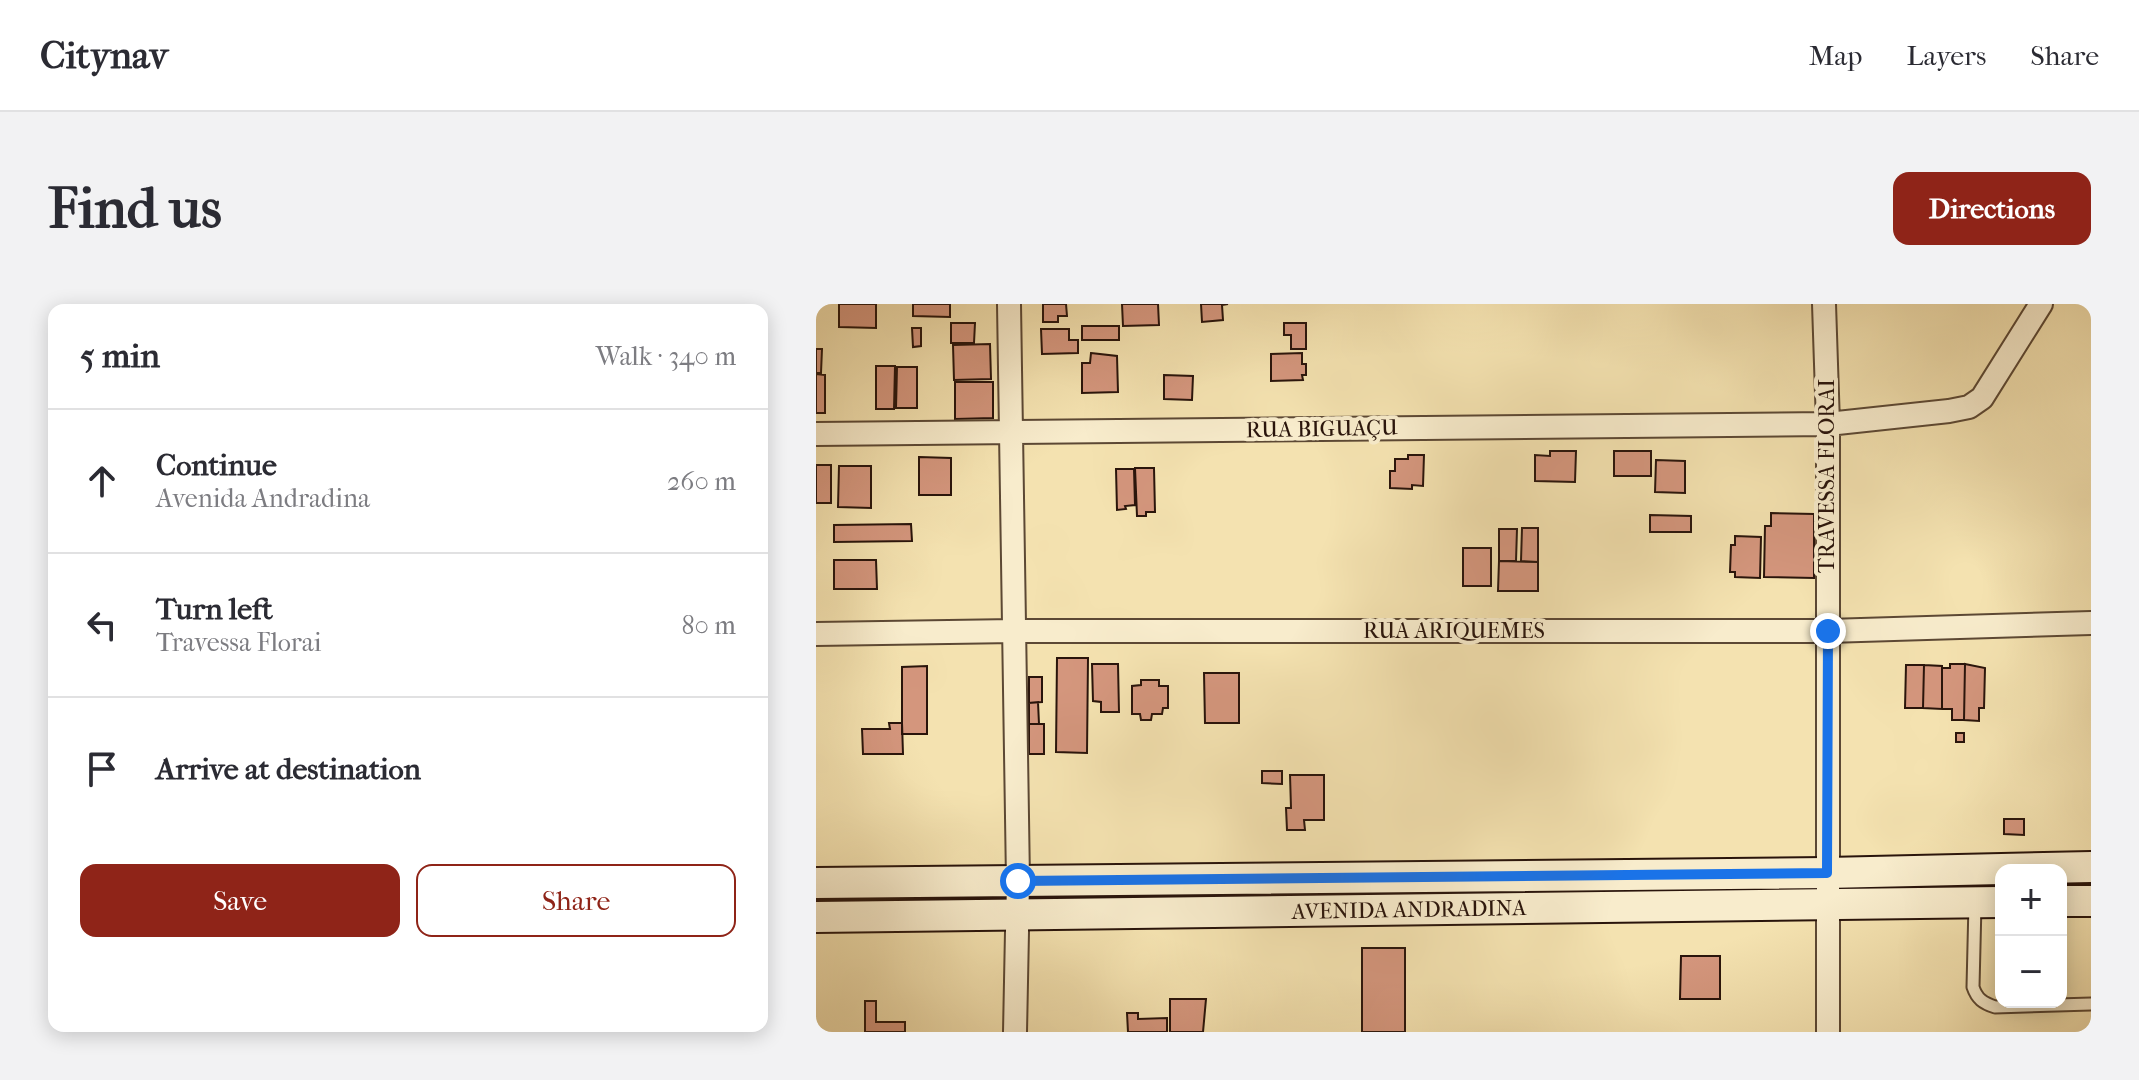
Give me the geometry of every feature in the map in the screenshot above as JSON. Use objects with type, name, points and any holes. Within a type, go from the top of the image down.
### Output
[{"type":"main road","name":"AVENIDA ANDRADINA","points":[[816,883],[1827,873],[2091,867]]},
{"type":"main road","points":[[2067,901],[2091,901]]},
{"type":"main road","name":"AVENIDA ANDRADINA","points":[[816,917],[1988,902]]},
{"type":"street","points":[[1009,304],[1018,881],[1015,1032]]},
{"type":"street","name":"TRAVESSA FLORAI","points":[[1824,304],[1828,424],[1828,1032]]},
{"type":"street","name":"RUA BIGUAÇU","points":[[816,434],[1828,424],[1969,407],[1982,398],[2041,304]]},
{"type":"street","name":"RUA ARIQUEMES","points":[[816,634],[1014,631],[1828,631],[2091,623]]},
{"type":"lane","points":[[1988,902],[1973,987],[1983,1003],[1995,1007],[2091,1004]]},
{"type":"building","points":[[839,304],[876,304],[876,328],[839,327]]},
{"type":"building","points":[[913,304],[950,304],[950,317],[913,316]]},
{"type":"building","points":[[1043,304],[1066,304],[1067,316],[1058,316],[1058,322],[1043,322]]},
{"type":"building","points":[[1122,304],[1158,304],[1159,325],[1123,326]]},
{"type":"building","points":[[1201,304],[1228,304],[1222,305],[1223,320],[1202,322]]},
{"type":"building","points":[[951,323],[975,323],[974,343],[951,343]]},
{"type":"building","points":[[1284,323],[1306,323],[1306,349],[1291,349],[1291,335],[1284,335]]},
{"type":"building","points":[[1082,326],[1119,326],[1119,340],[1082,340]]},
{"type":"building","points":[[912,328],[921,328],[921,346],[913,347]]},
{"type":"building","points":[[1041,329],[1069,329],[1069,340],[1078,340],[1078,353],[1042,354]]},
{"type":"building","points":[[990,344],[991,379],[954,380],[953,345]]},
{"type":"building","points":[[816,349],[822,349],[821,373],[816,373]]},
{"type":"building","points":[[1091,353],[1117,356],[1118,392],[1082,393],[1082,363],[1090,363]]},
{"type":"building","points":[[1302,353],[1302,364],[1306,364],[1303,380],[1271,381],[1271,354]]},
{"type":"building","points":[[876,366],[895,366],[894,409],[876,409]]},
{"type":"building","points":[[897,367],[917,367],[917,408],[896,408]]},
{"type":"building","points":[[816,374],[825,375],[825,413],[816,413]]},
{"type":"building","points":[[1164,375],[1193,376],[1192,400],[1164,399]]},
{"type":"building","points":[[955,382],[993,382],[993,418],[955,419]]},
{"type":"building","points":[[1550,451],[1576,451],[1575,482],[1535,481],[1535,455],[1550,456]]},
{"type":"building","points":[[1614,451],[1651,451],[1651,476],[1614,476]]},
{"type":"building","points":[[1408,455],[1424,455],[1423,486],[1390,488],[1390,471],[1395,471],[1395,459],[1408,459]]},
{"type":"building","points":[[919,457],[951,458],[951,495],[919,495]]},
{"type":"building","points":[[1656,460],[1685,461],[1685,493],[1655,492]]},
{"type":"building","points":[[816,465],[831,465],[831,503],[816,503]]},
{"type":"building","points":[[839,466],[871,466],[871,508],[838,507]]},
{"type":"building","points":[[1135,468],[1154,468],[1155,512],[1146,512],[1146,516],[1137,516]]},
{"type":"building","points":[[1116,469],[1134,469],[1135,505],[1125,506],[1126,509],[1117,510]]},
{"type":"building","points":[[1771,513],[1814,514],[1814,578],[1764,577],[1765,526],[1771,526]]},
{"type":"building","points":[[1650,515],[1691,516],[1691,532],[1650,532]]},
{"type":"building","points":[[911,524],[912,541],[834,542],[834,525]]},
{"type":"building","points":[[1522,528],[1538,528],[1538,562],[1521,561]]},
{"type":"building","points":[[1499,529],[1517,529],[1516,561],[1499,561]]},
{"type":"building","points":[[1735,536],[1761,537],[1760,578],[1735,577],[1735,572],[1730,572],[1731,545],[1735,545]]},
{"type":"building","points":[[1463,548],[1491,548],[1491,586],[1463,586]]},
{"type":"building","points":[[834,560],[876,560],[877,589],[834,589]]},
{"type":"building","points":[[1499,561],[1538,562],[1538,591],[1498,591]]},
{"type":"building","points":[[1057,658],[1088,658],[1087,753],[1056,752]]},
{"type":"building","points":[[1092,664],[1118,664],[1119,712],[1101,712],[1101,702],[1093,701]]},
{"type":"building","points":[[1950,664],[1965,664],[1964,720],[1952,720],[1952,709],[1942,709],[1942,668],[1950,668]]},
{"type":"building","points":[[1965,664],[1985,668],[1984,708],[1979,708],[1979,721],[1964,720]]},
{"type":"building","points":[[1906,665],[1924,665],[1923,708],[1905,708]]},
{"type":"building","points":[[1924,665],[1942,666],[1942,709],[1923,708]]},
{"type":"building","points":[[927,666],[927,734],[902,734],[902,667]]},
{"type":"building","points":[[1204,673],[1239,673],[1239,723],[1205,723]]},
{"type":"building","points":[[1029,677],[1042,677],[1042,702],[1029,703]]},
{"type":"building","points":[[1141,680],[1159,680],[1159,686],[1168,686],[1168,708],[1163,708],[1162,714],[1152,714],[1151,720],[1141,720],[1140,714],[1132,714],[1132,686],[1141,685]]},
{"type":"building","points":[[1038,702],[1039,724],[1029,724],[1029,703]]},
{"type":"building","points":[[889,723],[902,723],[903,754],[863,754],[862,729],[890,729]]},
{"type":"building","points":[[1029,724],[1044,724],[1044,754],[1029,754]]},
{"type":"building","points":[[1956,733],[1964,733],[1964,742],[1956,742]]},
{"type":"building","points":[[1262,771],[1282,771],[1282,784],[1262,783]]},
{"type":"building","points":[[1290,775],[1324,775],[1324,820],[1304,820],[1305,830],[1287,830],[1286,808],[1291,808]]},
{"type":"building","points":[[2004,819],[2024,819],[2024,835],[2004,834]]},
{"type":"building","points":[[1362,948],[1405,948],[1405,1032],[1362,1032]]},
{"type":"building","points":[[1681,956],[1720,956],[1720,999],[1680,999]]},
{"type":"building","points":[[1170,999],[1206,999],[1203,1032],[1170,1032]]},
{"type":"building","points":[[865,1001],[876,1001],[876,1022],[905,1022],[905,1032],[865,1032]]},
{"type":"building","points":[[1127,1013],[1138,1013],[1138,1019],[1167,1018],[1167,1032],[1128,1032]]},
{"type":"route","points":[[1018,881],[1827,873],[1828,631]]}]
